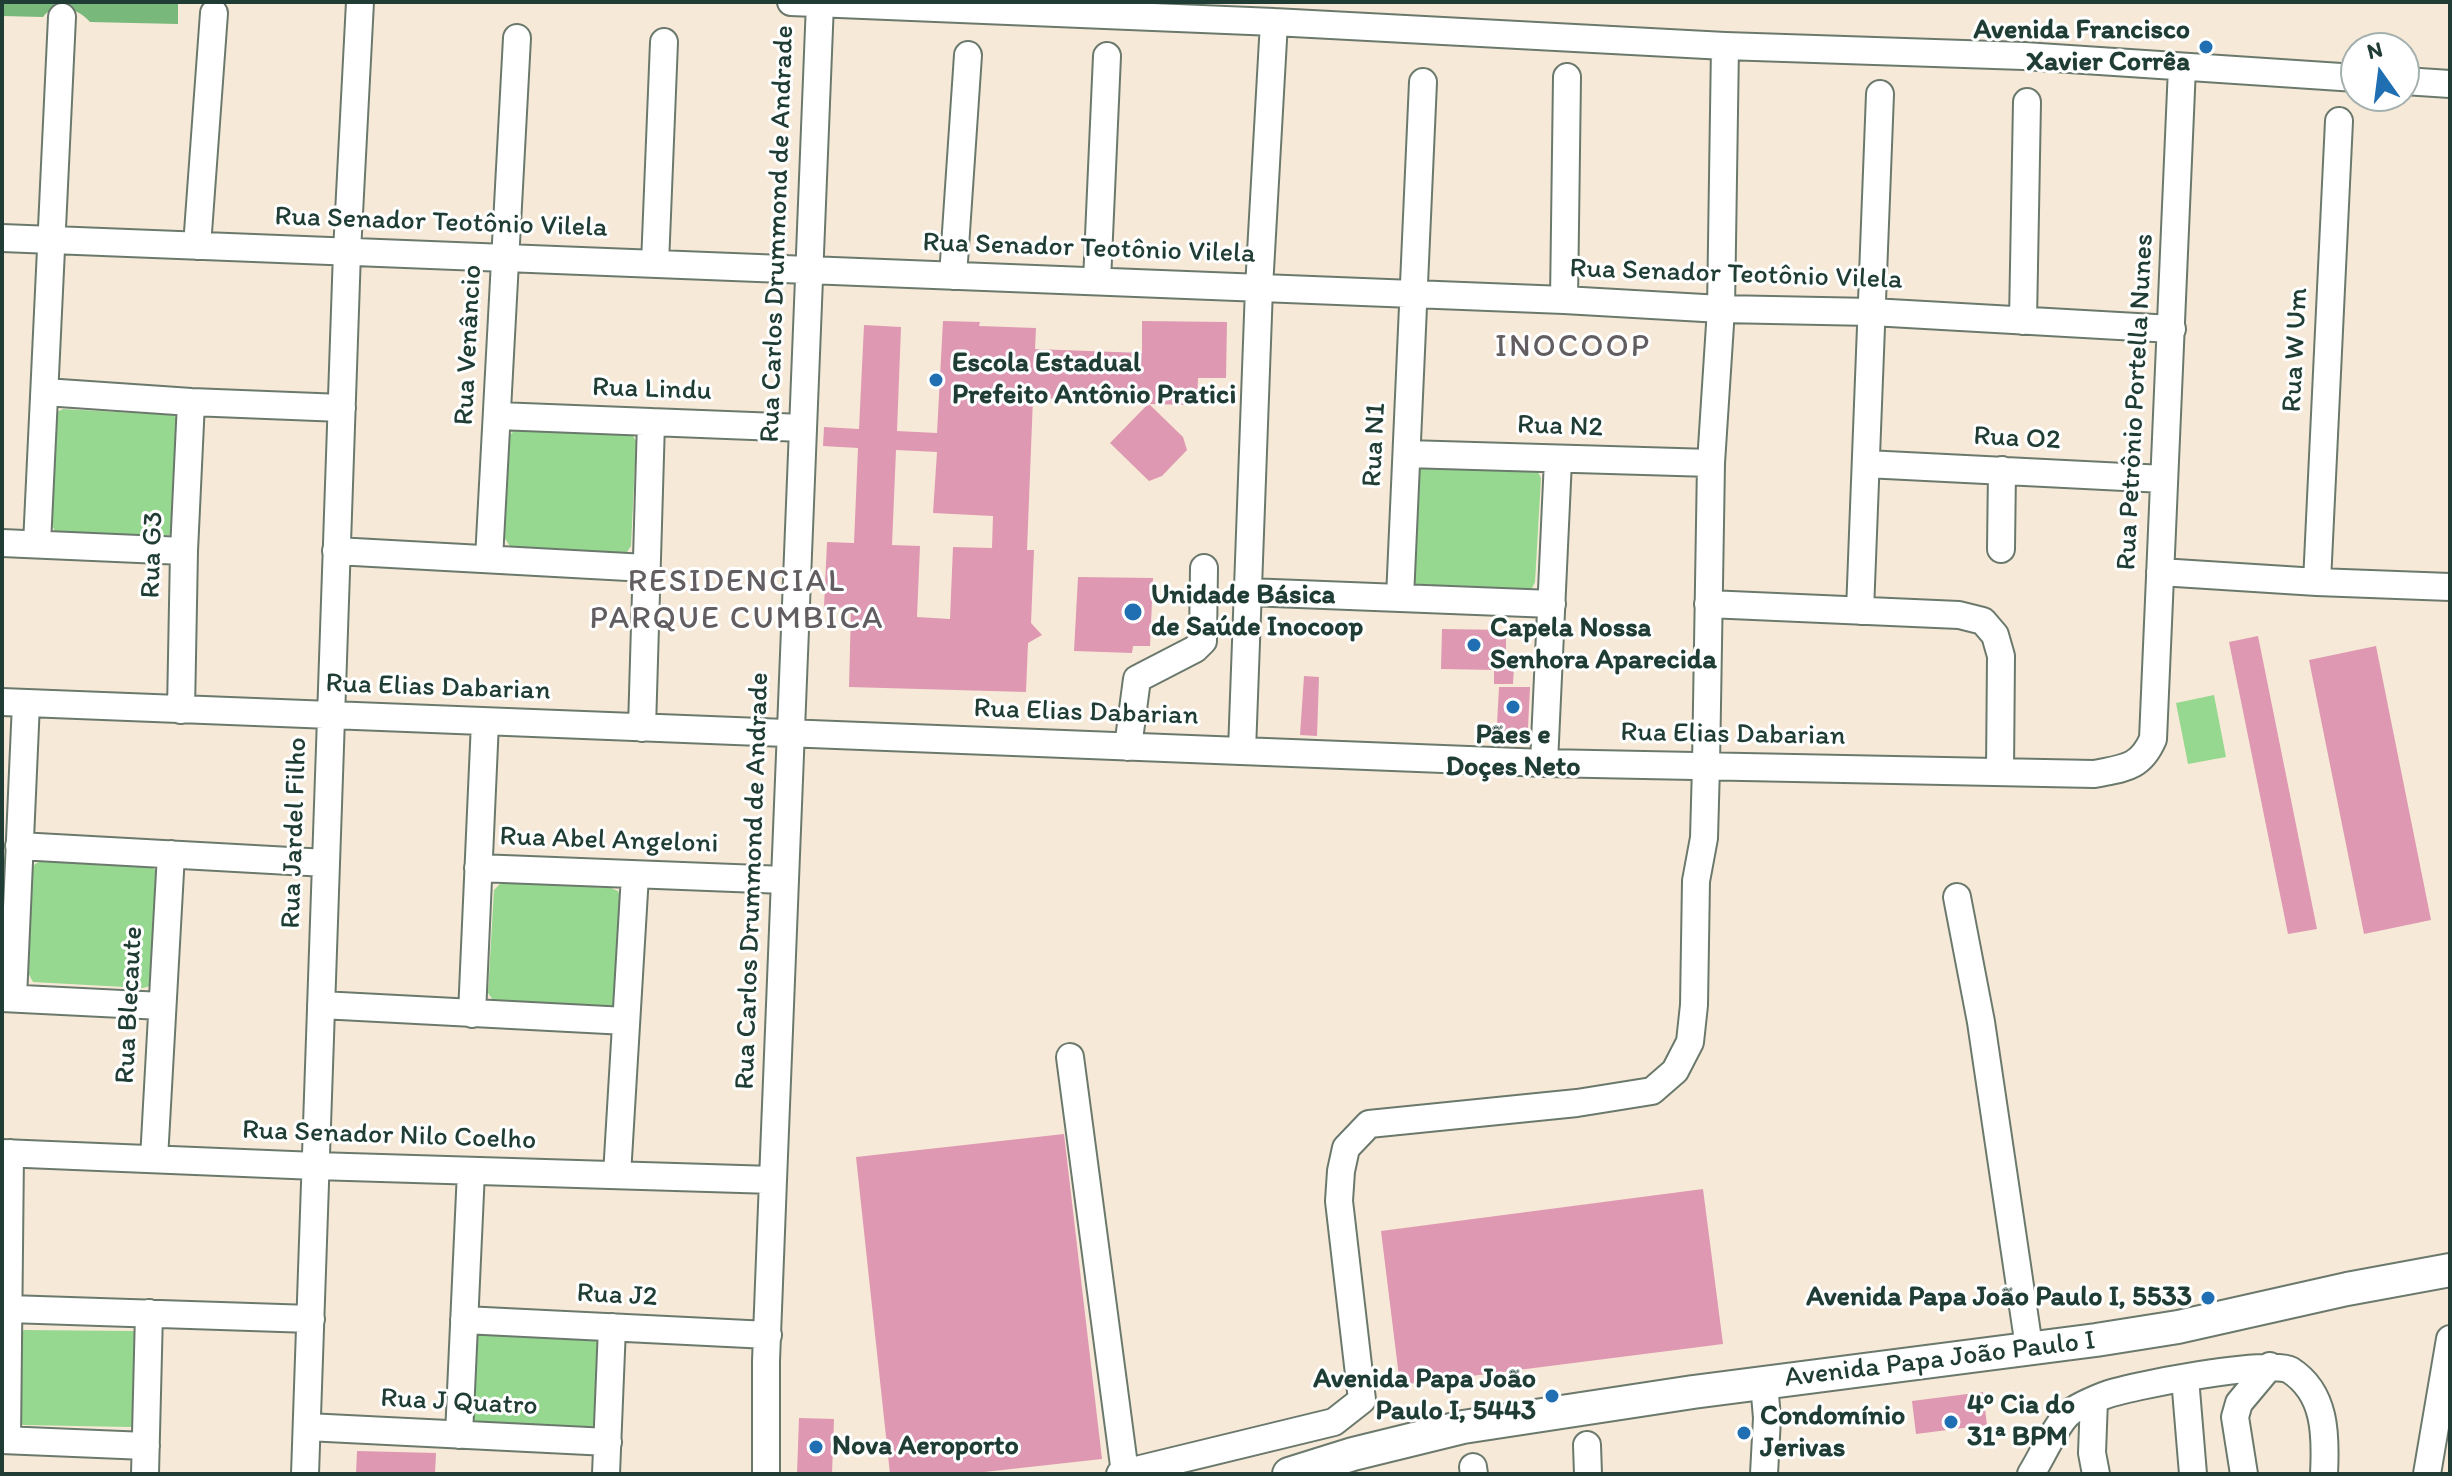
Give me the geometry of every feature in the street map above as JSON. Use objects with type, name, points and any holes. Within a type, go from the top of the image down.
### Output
[{"type":"main road","name":"Avenida Papa João Paulo I","points":[[1289,1474],[1353,1454],[1463,1427],[1578,1408],[2178,1327],[2347,1289],[2450,1270]]},
{"type":"street","name":"Rua Jardel Filho","points":[[305,1474],[347,252],[360,2]]},
{"type":"street","points":[[791,2],[1274,22],[1725,46],[2013,55],[2340,77]]},
{"type":"street","name":"Rua Carlos Drummond de Andrade","points":[[766,1474],[773,1180],[820,3]]},
{"type":"street","points":[[197,246],[214,13]]},
{"type":"street","points":[[37,544],[62,17]]},
{"type":"street","points":[[1242,751],[1259,288],[1274,22]]},
{"type":"street","name":"Rua Venâncio","points":[[489,559],[517,38]]},
{"type":"street","points":[[655,264],[664,42]]},
{"type":"street","points":[[1070,1057],[1122,1473],[1334,1422],[1362,1400],[1339,1201],[1346,1148],[1369,1124],[1577,1103],[1652,1091],[1675,1071],[1690,1042],[1694,1005],[1696,881],[1704,838],[1711,463],[1721,309],[1725,46]]},
{"type":"street","points":[[953,276],[968,55]]},
{"type":"street","points":[[1097,281],[1107,56]]},
{"type":"street","name":"Rua Petrônio Portella Nunes","points":[[2153,739],[2182,67]]},
{"type":"street","points":[[1564,300],[1567,77]]},
{"type":"street","name":"Rua N1","points":[[1400,598],[1423,82]]},
{"type":"street","points":[[2420,82],[2450,84]]},
{"type":"street","points":[[1860,611],[1880,94]]},
{"type":"street","points":[[2023,321],[2027,102]]},
{"type":"street","name":"Rua W Um","points":[[2317,582],[2339,121]]},
{"type":"street","name":"Rua Senador Teotônio Vilela","points":[[2,238],[1564,300],[1721,309],[1872,312],[2172,329]]},
{"type":"street","points":[[45,392],[342,408]]},
{"type":"street","name":"Rua G3","points":[[181,710],[191,402]]},
{"type":"street","name":"Rua Lindu","points":[[498,416],[803,428]]},
{"type":"street","points":[[642,728],[651,422]]},
{"type":"street","name":"Rua N2","points":[[1407,454],[1711,463]]},
{"type":"street","points":[[1544,763],[1558,460]]},
{"type":"street","name":"Rua O2","points":[[1866,464],[2164,479]]},
{"type":"street","points":[[2001,549],[2002,470]]},
{"type":"street","points":[[2,543],[184,551]]},
{"type":"street","points":[[336,551],[646,568]]},
{"type":"street","points":[[1128,747],[1137,679],[1195,649],[1203,641],[1204,568]]},
{"type":"street","points":[[2160,572],[2450,587]]},
{"type":"street","points":[[1248,592],[1552,604]]},
{"type":"street","points":[[1708,604],[1959,615],[1983,621],[1995,635],[2001,656],[2000,772]]},
{"type":"street","points":[[14,703],[19,846],[8,998],[162,1006]]},
{"type":"street","name":"Rua Elias Dabarian","points":[[14,703],[1544,763],[2094,774],[2126,768],[2146,756],[2153,739]]},
{"type":"street","points":[[472,1014],[485,722]]},
{"type":"street","points":[[19,846],[326,863]]},
{"type":"street","name":"Rua Blecaute","points":[[154,1159],[171,854]]},
{"type":"street","name":"Rua Abel Angeloni","points":[[478,868],[785,880]]},
{"type":"street","points":[[617,1175],[635,875]]},
{"type":"street","points":[[1957,897],[1981,1022],[2029,1347]]},
{"type":"street","points":[[321,1005],[626,1021]]},
{"type":"street","points":[[6,1153],[9,1309],[5,1440],[146,1446]]},
{"type":"street","name":"Rua Senador Nilo Coelho","points":[[6,1153],[773,1180]]},
{"type":"street","points":[[459,1435],[471,1171]]},
{"type":"street","points":[[9,1309],[311,1319]]},
{"type":"street","points":[[145,1474],[149,1313]]},
{"type":"street","name":"Rua J2","points":[[464,1320],[768,1335]]},
{"type":"street","points":[[606,1474],[612,1327]]},
{"type":"street","points":[[2427,1474],[2450,1339]]},
{"type":"street","points":[[2244,1474],[2235,1417],[2239,1403],[2270,1366]]},
{"type":"street","points":[[2031,1474],[2067,1414],[2105,1395],[2185,1378],[2270,1366],[2287,1368],[2312,1388],[2321,1412],[2324,1474]]},
{"type":"street","points":[[2185,1378],[2193,1474]]},
{"type":"street","points":[[1764,1383],[1767,1418],[1764,1474]]},
{"type":"street","points":[[2094,1400],[2092,1453],[2096,1474]]},
{"type":"street","name":"Rua J Quatro","points":[[307,1427],[608,1442]]},
{"type":"street","points":[[1587,1445],[1588,1474]]},
{"type":"green space","points":[[2,2],[178,2],[178,24],[90,22],[73,10],[60,7],[43,17],[2,16]]},
{"type":"green space","points":[[63,409],[172,415],[178,418],[172,534],[55,531],[49,520],[55,418],[57,412]]},
{"type":"green space","points":[[518,427],[627,432],[633,436],[636,441],[631,546],[627,552],[511,548],[504,537],[510,435]]},
{"type":"green space","points":[[1418,466],[1532,469],[1538,472],[1541,478],[1535,582],[1532,588],[1416,584],[1412,581]]},
{"type":"green space","points":[[2214,695],[2226,757],[2188,764],[2176,703]]},
{"type":"green space","points":[[41,861],[150,867],[156,870],[159,875],[153,980],[150,986],[33,982],[27,971],[32,869]]},
{"type":"green space","points":[[502,882],[611,888],[618,891],[615,1001],[611,1007],[495,1003],[488,993],[494,890]]},
{"type":"green space","points":[[24,1330],[134,1331],[140,1334],[136,1425],[23,1425],[18,1422],[19,1333]]},
{"type":"green space","points":[[478,1334],[599,1339],[596,1423],[592,1429],[479,1426],[473,1422],[475,1339]]},
{"type":"building","points":[[943,321],[1036,328],[1035,349],[1142,353],[1142,321],[1227,322],[1226,378],[1198,378],[1197,405],[1149,404],[1183,437],[1187,450],[1162,476],[1149,481],[1110,443],[1151,401],[1033,398],[1027,550],[1034,550],[1031,623],[1042,635],[1028,643],[1026,692],[849,687],[851,608],[824,607],[827,542],[854,543],[858,448],[823,446],[824,427],[859,429],[864,325],[901,327],[897,431],[937,433]],"holes":[[[896,450],[937,452],[933,513],[993,516],[992,548],[953,547],[950,619],[917,617],[920,546],[892,545]]]},
{"type":"building","points":[[1078,577],[1153,578],[1150,646],[1133,646],[1132,653],[1074,651]]},
{"type":"building","name":"Capela Nossa Senhora Aparecida","points":[[1442,629],[1506,630],[1506,660],[1514,667],[1513,684],[1494,684],[1494,670],[1441,669]]},
{"type":"building","points":[[2258,636],[2317,929],[2288,934],[2229,642]]},
{"type":"building","points":[[2376,646],[2431,920],[2364,934],[2309,660]]},
{"type":"building","points":[[1304,676],[1319,677],[1317,736],[1300,735]]},
{"type":"building","name":"Pães e Doçes Neto","points":[[1499,687],[1530,687],[1528,728],[1508,744],[1496,743]]},
{"type":"building","points":[[1064,1134],[1102,1459],[966,1474],[890,1474],[856,1157]]},
{"type":"building","points":[[1703,1189],[1723,1344],[1400,1385],[1381,1231]]},
{"type":"building","points":[[1983,1392],[1987,1425],[1916,1434],[1912,1401]]},
{"type":"building","name":"Nova Aeroporto","points":[[799,1418],[834,1419],[832,1474],[797,1474]]},
{"type":"building","points":[[357,1451],[436,1453],[435,1474],[356,1474]]},
{"type":"place","name":"Avenida Francisco Xavier Corrêa","points":[[2206,47]]},
{"type":"place","name":"Escola Estadual Prefeito Antônio Pratici","points":[[936,380]]},
{"type":"place","name":"Unidade Básica de Saúde Inocoop","points":[[1133,612]]},
{"type":"place","name":"Capela Nossa Senhora Aparecida","points":[[1474,645]]},
{"type":"place","name":"Pães e Doçes Neto","points":[[1513,707]]},
{"type":"place","name":"Avenida Papa João Paulo I, 5533","points":[[2208,1298]]},
{"type":"place","name":"Avenida Papa João Paulo I, 5443","points":[[1552,1396]]},
{"type":"place","name":"4º Cia do 31ª BPM","points":[[1951,1422]]},
{"type":"place","name":"Condomínio Jerivas","points":[[1744,1433]]},
{"type":"place","name":"Nova Aeroporto","points":[[816,1447]]},
{"type":"district","name":"INOCOOP","points":[[1573,348]]},
{"type":"district","name":"RESIDENCIAL PARQUE CUMBICA","points":[[737,602]]}]
